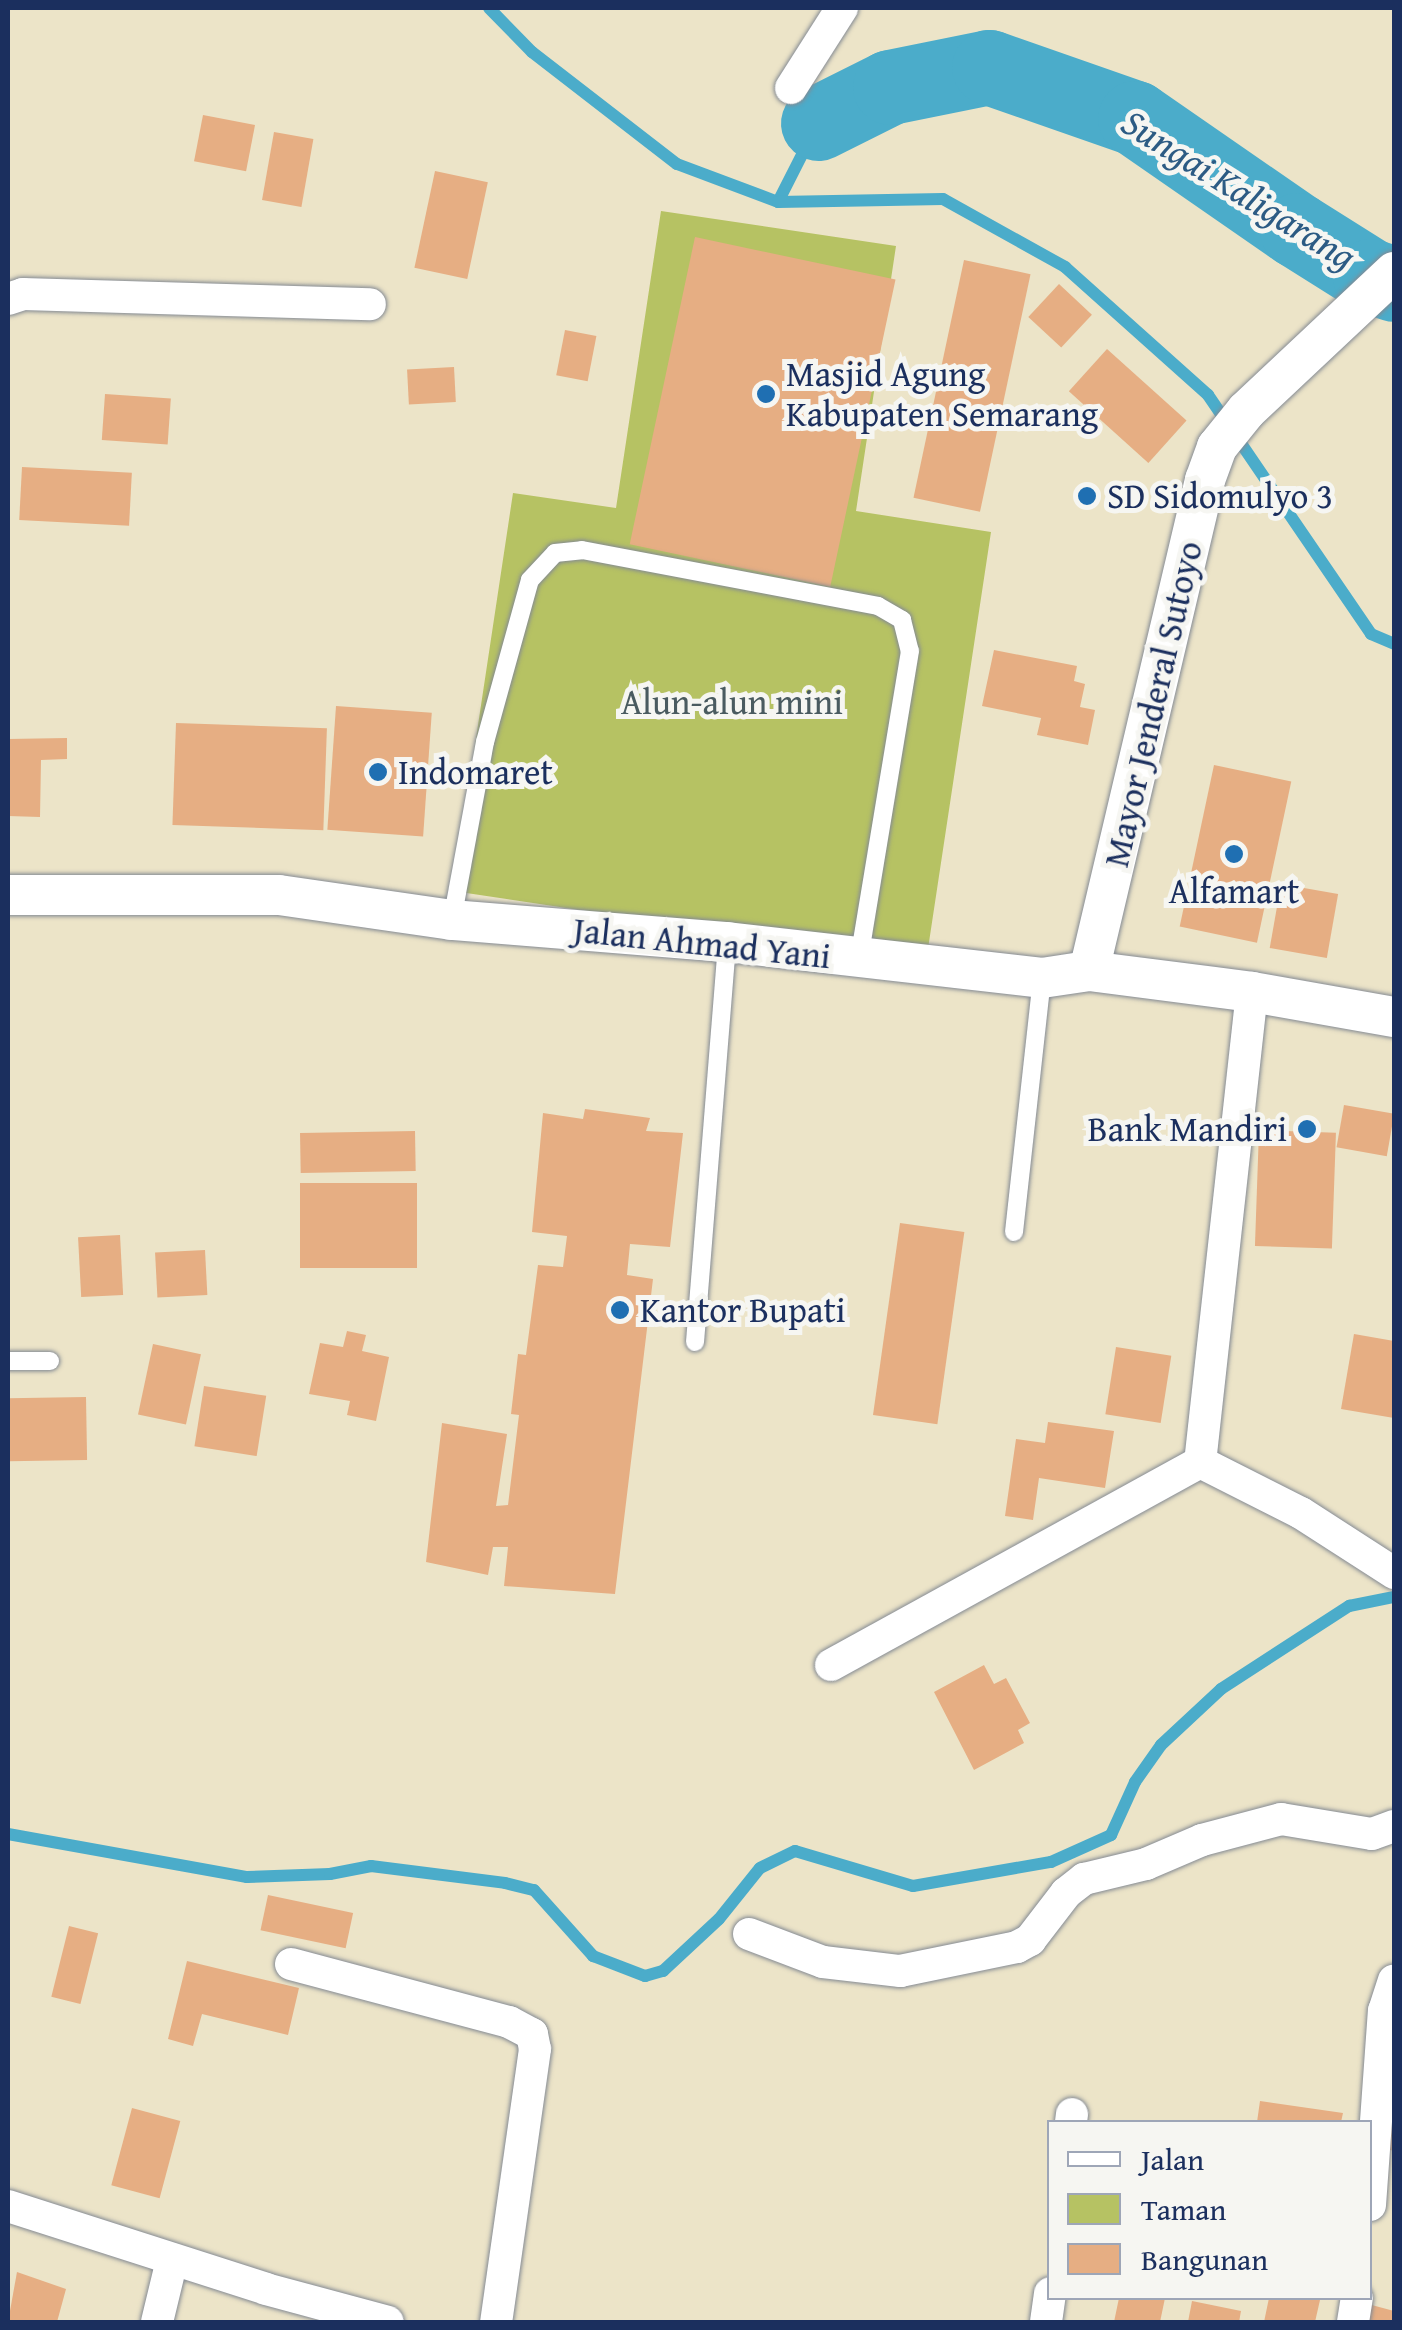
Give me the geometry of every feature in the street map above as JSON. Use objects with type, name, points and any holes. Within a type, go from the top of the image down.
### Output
[{"type":"street","points":[[792,88],[842,8]]},
{"type":"street","name":"Mayor Jenderal Sutoyo","points":[[1089,971],[1205,480],[1235,423],[1385,280]]},
{"type":"street","points":[[8,299],[23,294],[370,304]]},
{"type":"street","name":"Jalan Ahmad Yani","points":[[8,895],[278,895],[452,920],[727,942],[1042,978],[1089,971],[1252,992],[1394,1016]]},
{"type":"street","points":[[1200,1462],[1252,992]]},
{"type":"street","points":[[1200,1462],[1301,1513],[1394,1572]]},
{"type":"street","points":[[831,1665],[1200,1462]]},
{"type":"street","points":[[749,1934],[823,1962],[900,1971],[1004,1953],[1030,1940],[1066,1893],[1084,1879],[1146,1864],[1202,1840],[1281,1818],[1372,1834],[1394,1826]]},
{"type":"street","points":[[291,1964],[509,2022],[532,2034],[535,2048],[496,2322]]},
{"type":"street","points":[[1372,2177],[1384,2011],[1386,1995],[1394,1981]]},
{"type":"street","points":[[8,2206],[172,2260],[388,2322]]},
{"type":"street","points":[[157,2322],[172,2260]]},
{"type":"lane","points":[[452,920],[485,742],[530,580],[554,554],[582,550],[878,606],[902,620],[910,651],[859,960]]},
{"type":"lane","points":[[696,1342],[727,942]]},
{"type":"lane","points":[[1014,1232],[1042,978]]},
{"type":"lane","points":[[8,1361],[50,1361]]},
{"type":"green space","name":"Alun-alun mini","points":[[661,211],[896,246],[856,511],[991,532],[926,962],[453,891],[513,493],[616,508]]},
{"type":"building","points":[[203,115],[255,125],[246,171],[194,161]]},
{"type":"building","points":[[274,132],[313,139],[301,207],[262,200]]},
{"type":"building","points":[[435,171],[488,182],[467,279],[414,268]]},
{"type":"building","name":"Masjid Agung Kabupaten Semarang","points":[[695,237],[896,280],[830,587],[630,544]]},
{"type":"building","points":[[964,260],[1031,274],[980,512],[913,498]]},
{"type":"building","points":[[1059,284],[1092,315],[1061,348],[1028,317]]},
{"type":"building","points":[[565,330],[596,336],[588,381],[556,375]]},
{"type":"building","points":[[1107,349],[1187,421],[1148,463],[1069,391]]},
{"type":"building","points":[[454,367],[456,402],[409,404],[407,369]]},
{"type":"building","points":[[105,394],[171,399],[168,444],[102,440]]},
{"type":"building","points":[[22,467],[132,473],[129,526],[19,520]]},
{"type":"building","points":[[994,650],[1077,666],[1074,681],[1085,684],[1080,707],[1095,710],[1088,745],[1037,735],[1041,718],[982,706]]},
{"type":"building","name":"Indomaret","points":[[336,706],[432,713],[423,836],[327,830]]},
{"type":"building","points":[[176,723],[327,728],[323,830],[172,825]]},
{"type":"building","points":[[67,738],[67,759],[41,760],[40,817],[8,816],[8,739]]},
{"type":"building","name":"Alfamart","points":[[1214,765],[1291,781],[1257,943],[1180,926]]},
{"type":"building","points":[[1281,884],[1338,894],[1327,958],[1270,948]]},
{"type":"building","points":[[1344,1105],[1394,1114],[1387,1156],[1337,1147]]},
{"type":"building","points":[[585,1109],[650,1118],[646,1131],[683,1133],[670,1247],[630,1244],[627,1275],[653,1279],[615,1594],[504,1586],[508,1547],[493,1547],[488,1575],[426,1562],[442,1423],[507,1434],[496,1506],[508,1505],[519,1415],[511,1414],[518,1354],[526,1355],[538,1265],[563,1267],[567,1236],[532,1232],[543,1113],[583,1119]]},
{"type":"building","points":[[1259,1130],[1336,1133],[1332,1249],[1255,1246]]},
{"type":"building","points":[[415,1131],[416,1171],[301,1173],[300,1133]]},
{"type":"building","points":[[300,1183],[417,1183],[417,1268],[300,1268]]},
{"type":"building","points":[[900,1223],[964,1232],[937,1424],[873,1415]]},
{"type":"building","points":[[120,1235],[123,1295],[81,1297],[78,1237]]},
{"type":"building","points":[[205,1250],[207,1295],[157,1298],[155,1253]]},
{"type":"building","points":[[347,1331],[366,1335],[362,1351],[389,1357],[376,1421],[347,1415],[350,1401],[309,1394],[320,1343],[343,1347]]},
{"type":"building","points":[[1354,1334],[1394,1341],[1394,1418],[1341,1409]]},
{"type":"building","points":[[153,1344],[201,1354],[186,1425],[138,1414]]},
{"type":"building","points":[[1116,1347],[1171,1356],[1161,1423],[1105,1414]]},
{"type":"building","points":[[204,1386],[266,1396],[257,1456],[194,1446]]},
{"type":"building","points":[[86,1397],[87,1460],[9,1461],[8,1398]]},
{"type":"building","points":[[1048,1422],[1114,1431],[1105,1488],[1039,1478],[1033,1520],[1005,1516],[1016,1439],[1045,1443]]},
{"type":"building","points":[[984,1665],[994,1684],[1006,1678],[1030,1723],[1018,1730],[1024,1743],[974,1770],[934,1692]]},
{"type":"building","points":[[268,1895],[353,1913],[346,1948],[261,1930]]},
{"type":"building","points":[[69,1926],[98,1933],[80,2004],[51,1997]]},
{"type":"building","points":[[187,1961],[299,1988],[288,2035],[202,2014],[193,2046],[168,2039]]},
{"type":"building","points":[[1260,2101],[1343,2113],[1341,2120],[1257,2120]]},
{"type":"building","points":[[1394,2102],[1394,2151],[1380,2147]]},
{"type":"building","points":[[132,2108],[180,2121],[160,2198],[111,2185]]},
{"type":"building","points":[[17,2272],[66,2289],[57,2322],[8,2322]]},
{"type":"building","points":[[1119,2300],[1165,2300],[1160,2322],[1114,2322]]},
{"type":"building","points":[[1269,2300],[1320,2300],[1315,2322],[1264,2322]]},
{"type":"building","points":[[1192,2301],[1241,2311],[1239,2322],[1188,2322]]},
{"type":"building","points":[[1368,2304],[1394,2311],[1394,2322],[1364,2322]]},
{"type":"waterway","name":"Sungai Kaligarang","points":[[489,8],[532,52],[677,164],[778,202],[818,123]]},
{"type":"waterway","name":"Sungai Kaligarang","points":[[818,123],[890,87],[989,67],[1135,118],[1297,230],[1370,276],[1394,284]]},
{"type":"waterway","points":[[778,202],[943,199],[1065,267],[1208,395],[1371,634],[1394,644]]},
{"type":"waterway","points":[[8,1834],[247,1877],[330,1874],[371,1866],[505,1883],[534,1890],[593,1956],[645,1976],[663,1971],[719,1919],[760,1868],[795,1851],[913,1886],[1051,1862],[1111,1835],[1135,1782],[1161,1745],[1221,1689],[1349,1606],[1394,1597]]},
{"type":"place","name":"Masjid Agung Kabupaten Semarang","points":[[766,394]]},
{"type":"place","name":"SD Sidomulyo 3","points":[[1087,496]]},
{"type":"place","name":"Indomaret","points":[[378,772]]},
{"type":"place","name":"Alfamart","points":[[1234,854]]},
{"type":"place","name":"Bank Mandiri","points":[[1307,1129]]},
{"type":"place","name":"Kantor Bupati","points":[[620,1310]]}]
